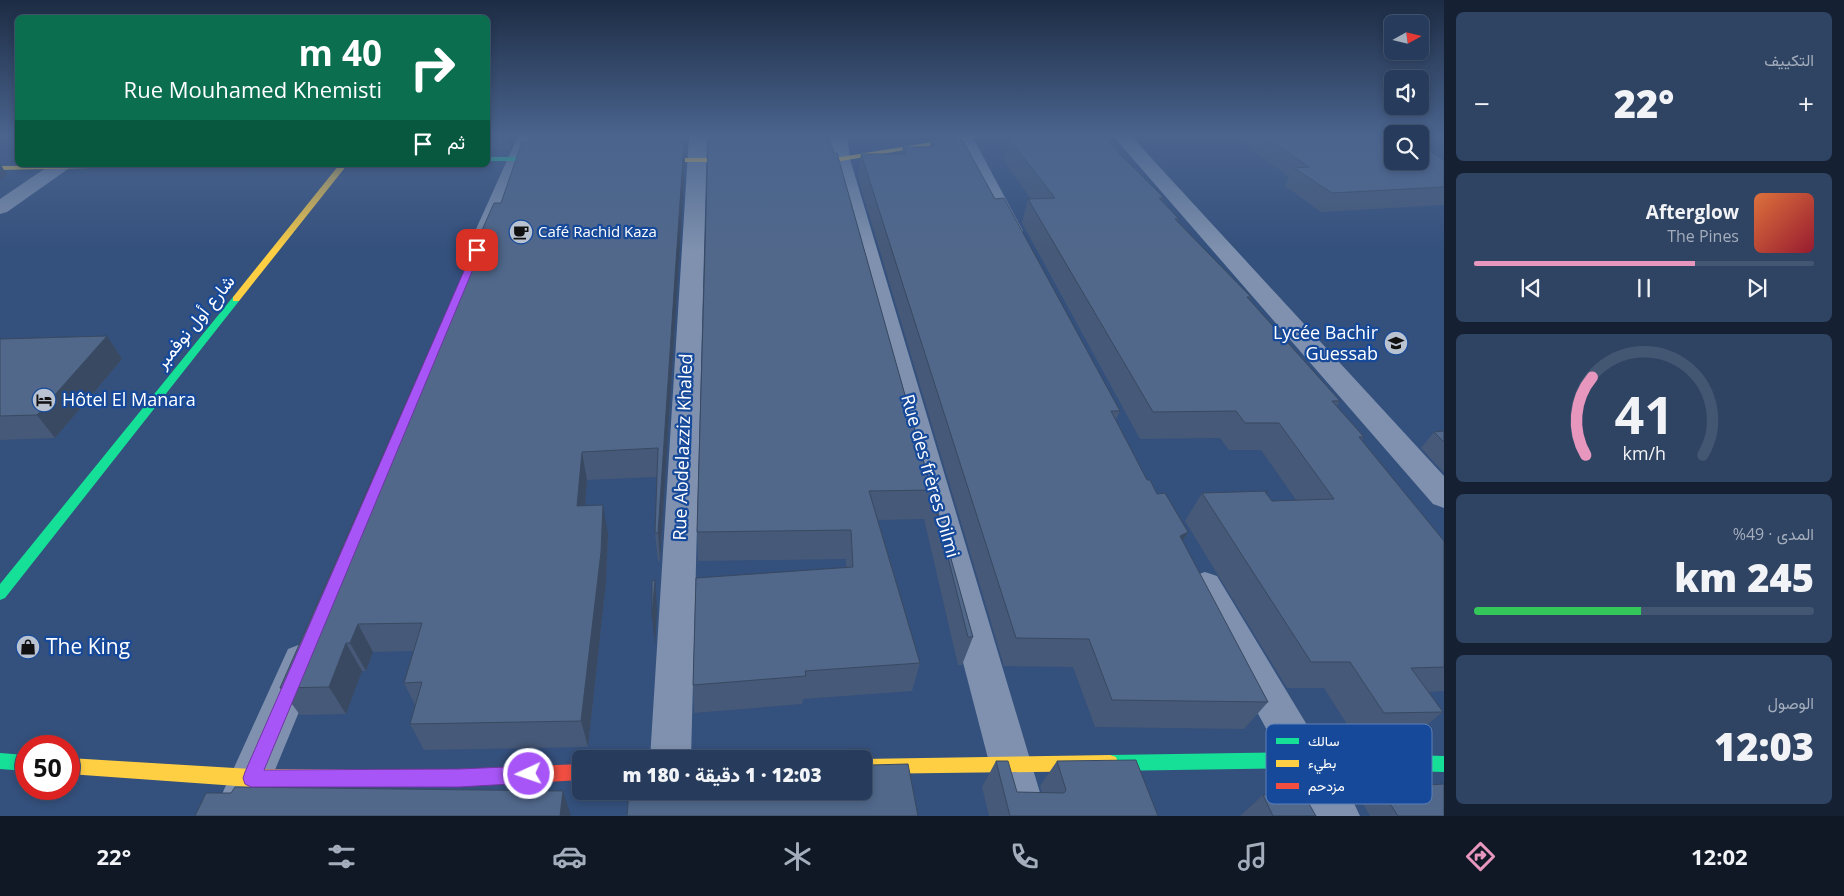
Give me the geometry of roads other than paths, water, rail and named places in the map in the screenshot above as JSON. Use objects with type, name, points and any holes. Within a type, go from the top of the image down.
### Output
[{"type":"main road","name":"شارع أول نوفمبر","points":[[0,594],[336,174]]},
{"type":"main road","points":[[0,761],[15,762]]},
{"type":"main road","points":[[872,766],[1266,761]]},
{"type":"main road","points":[[80,767],[251,778],[459,778],[572,772]]},
{"type":"street","points":[[0,208],[48,174]]},
{"type":"street","points":[[473,259],[502,174]]},
{"type":"street","name":"Rue Abdelazziz Khaled","points":[[670,750],[696,174]]},
{"type":"street","name":"Rue des frères Dilmi","points":[[847,174],[1025,816]]},
{"type":"street","points":[[988,174],[1024,252]]},
{"type":"street","points":[[1155,174],[1444,496]]},
{"type":"street","points":[[1193,566],[1286,724]]},
{"type":"street","points":[[234,816],[314,633]]},
{"type":"street","points":[[667,816],[668,800]]},
{"type":"street","points":[[1331,804],[1338,816]]},
{"type":"place","name":"Café Rachid Kaza","points":[[521,232]]},
{"type":"place","name":"Lycée Bachir Guessab","points":[[1396,343]]},
{"type":"place","name":"Hôtel El Manara","points":[[44,400]]},
{"type":"place","name":"The King","points":[[28,647]]}]
